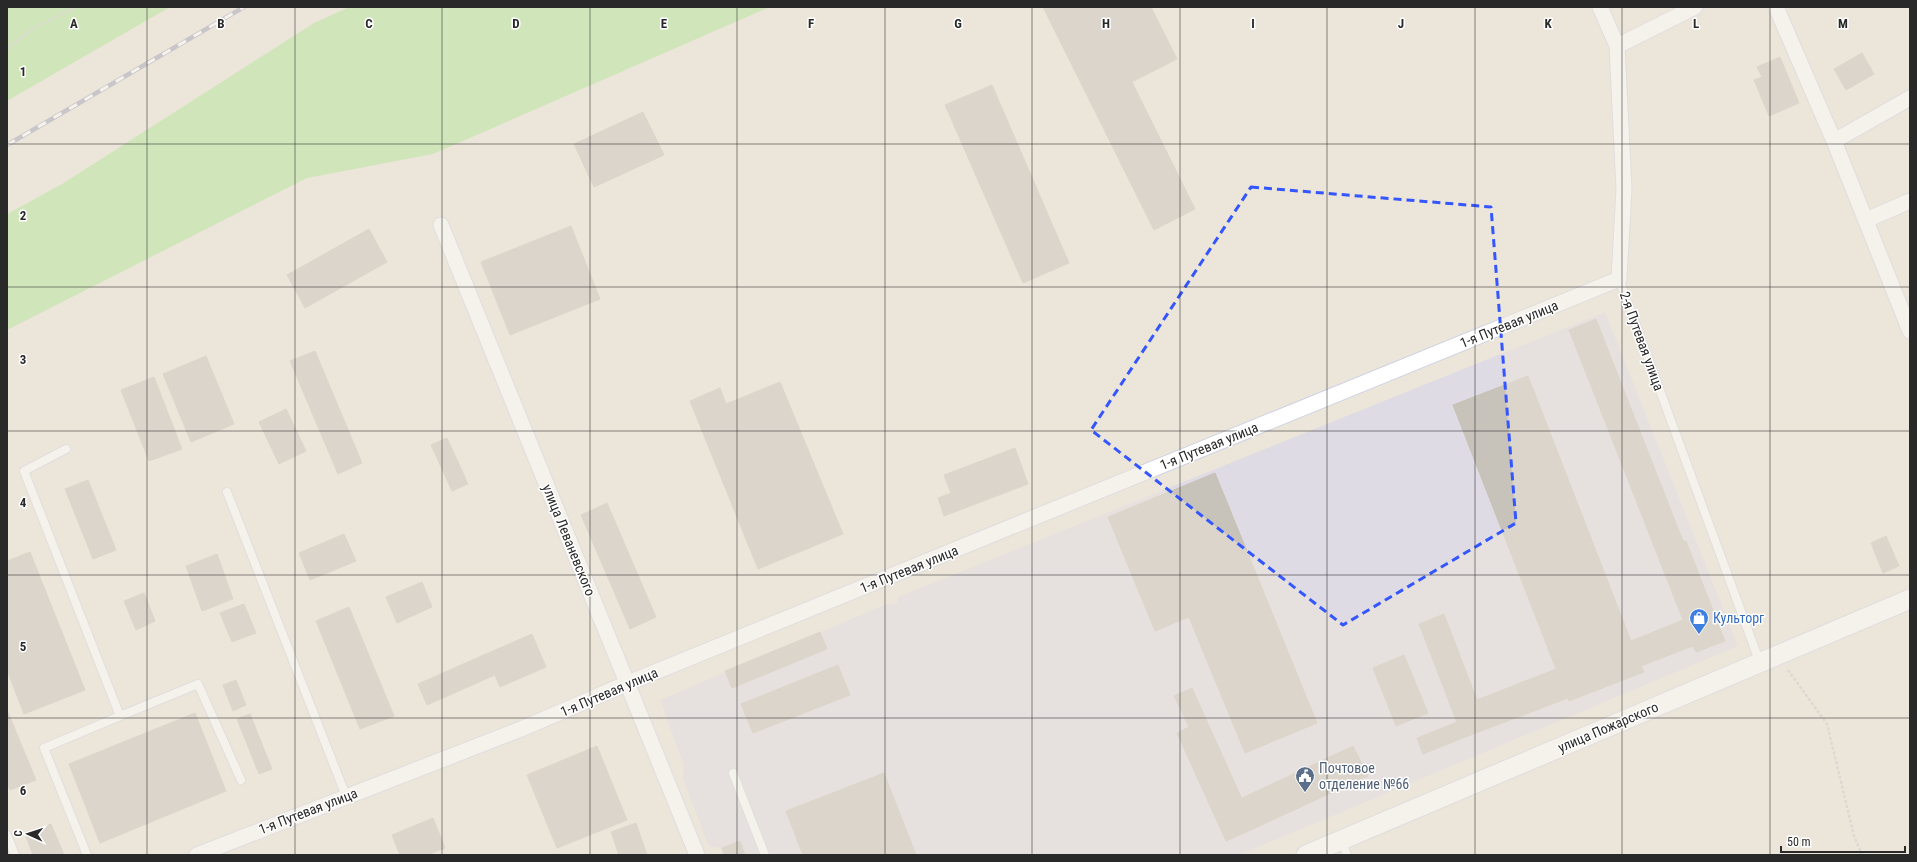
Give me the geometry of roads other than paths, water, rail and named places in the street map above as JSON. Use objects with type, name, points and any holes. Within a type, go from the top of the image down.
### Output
[{"type":"street","name":"2-я Путевая улица","points":[[1600,7],[1617,46],[1624,189],[1619,279]]},
{"type":"street","points":[[1617,46],[1695,7]]},
{"type":"street","points":[[1776,7],[1834,141],[1910,331]]},
{"type":"street","points":[[1834,141],[1910,98]]},
{"type":"street","points":[[1866,220],[1910,201]]},
{"type":"street","name":"улица Леваневского","points":[[441,226],[697,855]]},
{"type":"street","name":"1-я Путевая улица","points":[[197,855],[521,729],[628,683],[1619,279]]},
{"type":"street","name":"улица Пожарского","points":[[1306,855],[1344,848],[1778,655],[1910,599]]},
{"type":"lane","name":"2-я Путевая улица","points":[[1619,279],[1760,663]]},
{"type":"lane","points":[[66,449],[24,471],[120,716]]},
{"type":"lane","points":[[227,492],[346,796]]},
{"type":"lane","points":[[87,855],[44,748],[198,684],[241,780]]},
{"type":"lane","points":[[733,774],[765,855]]},
{"type":"lane","points":[[7,835],[15,855]]},
{"type":"railway","points":[[7,145],[244,7]]},
{"type":"place","name":"Культорг","points":[[1699,635]]},
{"type":"place","name":"Почтовое отделение №66","points":[[1305,793]]}]
